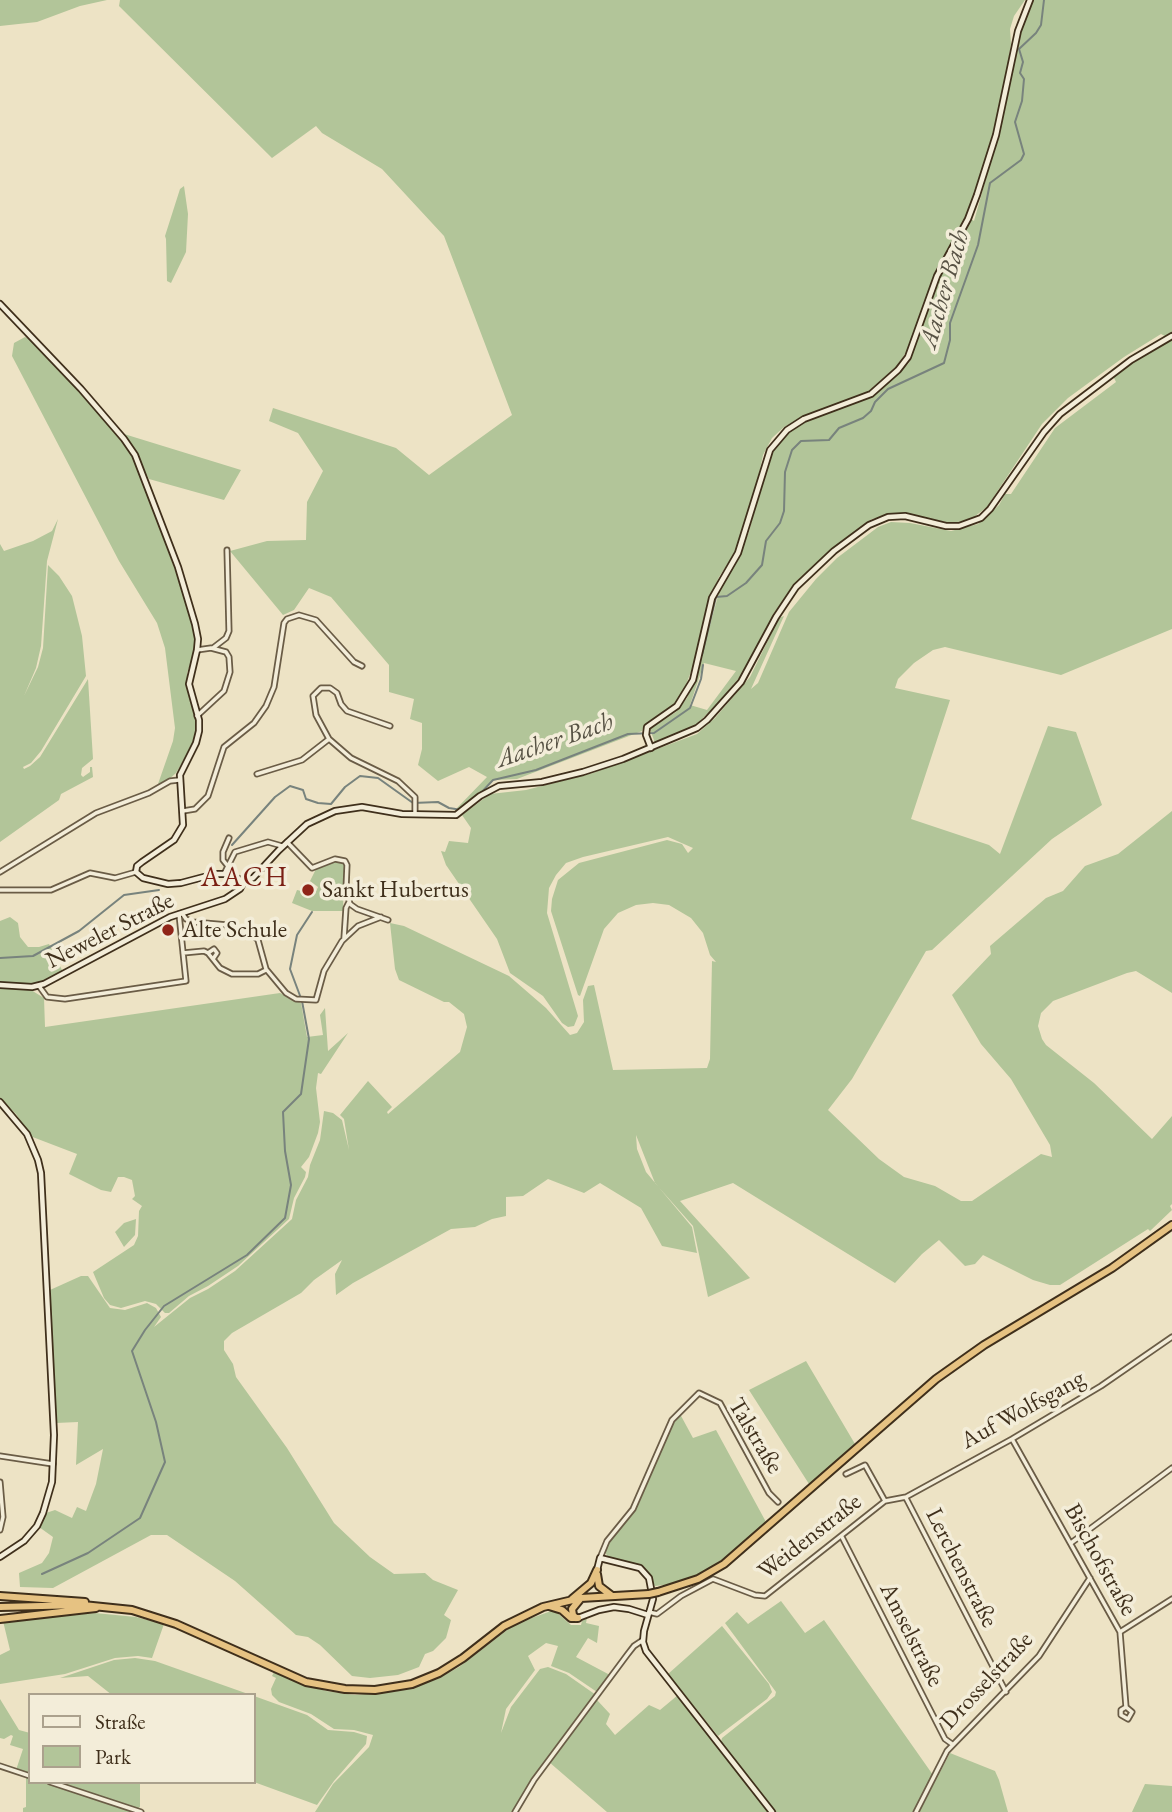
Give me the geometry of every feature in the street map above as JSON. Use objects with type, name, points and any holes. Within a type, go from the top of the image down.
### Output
[{"type":"highway","points":[[0,1596],[76,1600],[132,1610],[167,1621],[306,1682],[337,1688],[375,1690],[412,1684],[439,1673],[511,1622],[548,1605],[581,1598],[658,1592],[692,1581],[724,1564],[936,1379],[984,1345],[1112,1268],[1172,1225]]},
{"type":"highway","points":[[597,1570],[598,1585],[612,1596]]},
{"type":"highway","points":[[571,1600],[591,1583],[597,1570]]},
{"type":"highway","points":[[578,1619],[572,1611],[581,1598]]},
{"type":"highway","points":[[548,1605],[578,1619]]},
{"type":"highway","points":[[0,1607],[104,1606]]},
{"type":"highway","points":[[0,1619],[104,1606]]},
{"type":"main road","points":[[1030,0],[1018,31],[1005,102],[984,177],[968,219],[937,276],[908,357],[898,370],[871,394],[804,419],[787,430],[775,443],[767,456],[750,521],[738,553],[712,597],[690,688],[677,706],[649,724],[646,732],[651,748],[689,732],[707,720],[748,671],[776,617],[796,587],[834,551],[869,525],[888,517],[905,516],[947,526],[959,526],[981,518],[1060,414],[1131,360],[1172,336]]},
{"type":"main road","points":[[0,304],[81,389],[135,455],[190,603],[198,639],[189,679],[190,694],[197,716],[198,737],[181,770],[179,780],[183,825],[179,835],[139,863],[136,872],[149,881],[171,885],[205,875],[224,874],[244,881]]},
{"type":"main road","name":"Neweler Straße","points":[[0,985],[39,986],[181,913],[225,899],[240,889],[244,881],[253,878],[282,846],[312,821],[347,808],[367,807],[415,814],[456,815],[499,786],[552,780],[651,748]]},
{"type":"main road","points":[[0,1102],[26,1134],[41,1173],[54,1461],[48,1499],[37,1526],[24,1541],[0,1557]]},
{"type":"main road","points":[[597,1570],[600,1558],[645,1572],[653,1595],[643,1640],[646,1651],[772,1812]]},
{"type":"main road","points":[[578,1619],[614,1607],[648,1614]]},
{"type":"street","points":[[213,648],[226,638],[229,631],[227,550]]},
{"type":"street","points":[[183,811],[195,808],[208,796],[224,747],[254,723],[269,701],[275,683],[286,619],[296,615],[313,618],[354,662],[362,666]]},
{"type":"street","points":[[197,650],[213,648],[226,652],[230,678],[224,691],[197,716]]},
{"type":"street","points":[[390,726],[349,712],[342,706],[336,691],[324,687],[314,694],[313,703],[319,722],[329,739],[351,758],[395,779],[414,795],[415,814]]},
{"type":"street","points":[[257,774],[302,760],[329,739]]},
{"type":"street","points":[[0,872],[96,813],[149,793],[170,781],[179,780]]},
{"type":"street","points":[[227,864],[223,860],[223,852],[229,838]]},
{"type":"street","points":[[224,874],[235,852],[274,842],[282,846]]},
{"type":"street","points":[[287,842],[312,868],[335,859],[345,860],[348,866],[345,880],[349,902],[355,908],[388,920]]},
{"type":"street","points":[[0,890],[51,890],[90,873],[116,878],[136,872]]},
{"type":"street","points":[[344,939],[346,908],[349,902]]},
{"type":"street","points":[[181,913],[193,922],[228,925],[248,931],[258,940],[266,969],[286,993],[306,1000],[316,1000],[324,971],[350,932],[381,917]]},
{"type":"street","points":[[39,986],[44,995],[61,1000],[186,981],[181,913]]},
{"type":"street","points":[[344,927],[350,932]]},
{"type":"street","points":[[183,953],[208,953],[224,971],[235,975],[260,974],[266,969]]},
{"type":"street","name":"Auf Wolfsgang","points":[[886,1501],[906,1497],[1012,1439],[1101,1386],[1172,1337]]},
{"type":"street","name":"Talstraße","points":[[600,1558],[607,1541],[633,1509],[672,1420],[699,1392],[720,1403],[769,1493],[778,1502]]},
{"type":"street","name":"Bischofstraße","points":[[1012,1439],[1121,1632],[1126,1707]]},
{"type":"street","points":[[0,1457],[54,1461]]},
{"type":"street","name":"Weidenstraße","points":[[648,1614],[657,1614],[696,1587],[713,1579],[755,1595],[765,1596],[886,1501],[865,1465],[846,1474]]},
{"type":"street","points":[[1071,1543],[1172,1468]]},
{"type":"street","points":[[0,1482],[3,1517],[0,1530]]},
{"type":"street","name":"Lerchenstraße","points":[[906,1497],[1006,1692]]},
{"type":"street","name":"Amselstraße","points":[[842,1537],[945,1740],[953,1744]]},
{"type":"street","name":"Drosselstraße","points":[[916,1812],[947,1751],[1039,1656],[1090,1578]]},
{"type":"street","points":[[1121,1632],[1172,1599]]},
{"type":"street","points":[[515,1812],[534,1780],[634,1646],[643,1640]]},
{"type":"street","points":[[0,1766],[28,1775]]},
{"type":"street","points":[[56,1784],[141,1812]]},
{"type":"green space","points":[[0,0],[107,0],[80,6],[37,22],[0,26]]},
{"type":"green space","points":[[120,0],[1025,0],[1014,16],[1010,29],[1011,44],[1001,105],[976,190],[967,215],[935,272],[911,345],[896,367],[864,395],[784,427],[772,438],[763,455],[752,507],[738,548],[719,577],[710,598],[694,664],[680,700],[644,725],[642,731],[517,779],[493,780],[460,812],[457,808],[487,777],[469,767],[438,781],[418,765],[422,749],[422,723],[410,719],[414,699],[389,692],[389,665],[331,597],[309,588],[294,610],[283,615],[230,551],[267,541],[306,540],[307,502],[323,471],[298,433],[269,421],[273,408],[396,448],[429,475],[512,415],[444,236],[382,169],[322,133],[316,126],[272,158],[119,6]]},
{"type":"green space","points":[[1032,0],[1172,0],[1172,629],[1061,675],[945,647],[933,650],[914,663],[898,679],[895,688],[950,700],[911,819],[989,845],[1000,854],[1048,726],[1076,732],[1102,805],[1052,839],[932,950],[926,951],[852,1079],[828,1110],[879,1159],[904,1177],[935,1186],[961,1201],[972,1201],[1041,1154],[1052,1157],[1050,1145],[1011,1079],[981,1044],[952,995],[991,954],[990,946],[1046,898],[1063,891],[1085,866],[1118,854],[1172,811],[1172,993],[1136,971],[1127,973],[1053,1001],[1041,1013],[1038,1026],[1046,1045],[1094,1083],[1152,1139],[1172,1116],[1172,1210],[1150,1231],[1148,1229],[1060,1285],[1033,1280],[983,1255],[975,1264],[965,1266],[939,1240],[895,1283],[733,1183],[680,1201],[750,1278],[708,1297],[693,1226],[659,1187],[692,1227],[697,1253],[662,1246],[641,1208],[600,1183],[584,1193],[548,1179],[523,1196],[506,1197],[506,1216],[475,1227],[451,1229],[336,1295],[335,1274],[342,1260],[301,1293],[232,1333],[224,1341],[224,1350],[233,1364],[236,1377],[287,1448],[334,1523],[370,1557],[394,1574],[425,1573],[433,1580],[458,1590],[444,1615],[451,1620],[446,1638],[433,1651],[425,1654],[419,1667],[398,1675],[370,1678],[352,1676],[320,1645],[308,1637],[296,1635],[235,1581],[167,1535],[151,1535],[53,1588],[20,1587],[19,1573],[42,1563],[49,1553],[53,1537],[39,1527],[46,1513],[55,1510],[72,1518],[77,1507],[86,1511],[96,1484],[103,1449],[76,1465],[78,1422],[56,1423],[50,1290],[81,1276],[88,1276],[110,1308],[125,1310],[147,1303],[156,1308],[161,1317],[154,1327],[190,1298],[235,1271],[292,1219],[296,1200],[308,1177],[320,1140],[324,1111],[333,1113],[342,1120],[349,1150],[344,1119],[340,1115],[368,1081],[392,1107],[388,1114],[460,1052],[467,1027],[464,1014],[449,1002],[399,980],[395,969],[390,923],[404,926],[509,976],[546,1008],[570,1035],[577,1033],[584,1022],[583,1000],[588,986],[594,985],[613,1070],[707,1068],[710,1059],[712,961],[716,962],[710,955],[703,933],[691,918],[669,905],[653,903],[636,905],[618,913],[604,929],[580,996],[551,911],[558,880],[579,863],[667,840],[682,844],[688,853],[693,848],[668,837],[583,857],[566,863],[556,875],[549,888],[547,913],[578,1016],[574,1026],[568,1027],[562,1023],[543,996],[510,973],[497,939],[446,865],[441,851],[445,852],[449,841],[468,843],[471,828],[462,815],[490,794],[526,790],[593,773],[697,734],[715,718],[750,677],[779,618],[784,616],[751,689],[758,683],[789,612],[837,558],[878,527],[891,522],[951,531],[978,524],[999,505],[1005,494],[1011,494],[1055,428],[1116,382],[1112,374],[1167,337],[1161,334],[1068,398],[1042,424],[987,507],[970,520],[951,523],[905,514],[889,515],[872,519],[844,539],[799,579],[774,613],[744,672],[716,705],[695,726],[655,743],[650,729],[676,712],[687,698],[695,680],[721,585],[749,532],[773,448],[795,425],[871,397],[909,363],[940,273],[970,218],[974,221],[1001,125],[1020,27]],"holes":[[[704,663],[736,671],[707,710],[690,705]],[[636,1135],[655,1183],[646,1172],[637,1149]]]},
{"type":"green space","points":[[184,186],[188,214],[186,252],[171,283],[167,281],[165,236],[180,189]]},
{"type":"green space","points":[[25,337],[31,340],[82,394],[131,452],[187,602],[196,648],[187,673],[187,686],[197,735],[176,773],[166,782],[158,784],[175,728],[165,648],[157,623],[119,561],[12,356],[14,343]]},
{"type":"green space","points":[[124,434],[241,470],[224,500],[149,479]]},
{"type":"green space","points":[[58,519],[47,561],[41,646],[36,668],[24,696],[38,667],[43,648],[48,565],[72,596],[82,636],[86,676],[41,751],[31,763],[23,767],[24,769],[30,766],[40,757],[88,679],[93,759],[82,768],[81,775],[83,777],[90,772],[92,767],[93,777],[61,794],[59,800],[0,842],[0,544],[4,551],[33,541],[52,531]]},
{"type":"green space","points":[[339,860],[346,863],[343,911],[312,911],[292,903],[297,890],[315,894],[318,887],[310,881],[316,869]]},
{"type":"green space","points":[[10,917],[18,923],[20,937],[28,947],[49,944],[63,972],[37,984],[0,982],[0,921]]},
{"type":"green space","points":[[0,987],[31,990],[44,998],[45,1027],[280,993],[301,1003],[307,1037],[323,1035],[320,1015],[325,1008],[328,1051],[348,1033],[321,1074],[318,1073],[318,1133],[309,1157],[301,1167],[306,1172],[305,1177],[294,1198],[289,1219],[238,1266],[189,1296],[169,1313],[165,1313],[156,1304],[145,1301],[121,1308],[110,1305],[104,1298],[93,1272],[134,1245],[138,1236],[139,1211],[142,1206],[132,1199],[135,1196],[132,1180],[118,1177],[111,1192],[101,1190],[69,1174],[77,1154],[30,1136],[16,1114],[0,1099]]},
{"type":"green space","points":[[136,1219],[135,1235],[124,1247],[115,1232],[124,1223]]},
{"type":"green space","points":[[806,1361],[855,1444],[809,1484],[749,1390]]},
{"type":"green space","points":[[680,1414],[693,1438],[716,1430],[766,1522],[731,1554],[701,1573],[673,1584],[655,1586],[642,1567],[608,1557],[605,1552],[609,1541],[639,1503],[672,1426]]},
{"type":"green space","points":[[781,1601],[805,1633],[824,1620],[933,1775],[914,1812],[774,1812],[721,1742],[722,1738],[775,1696],[776,1692],[725,1623],[737,1612],[748,1624]]},
{"type":"green space","points":[[554,1610],[571,1625],[581,1625],[587,1618],[586,1623],[599,1626],[597,1643],[588,1638],[576,1657],[610,1675],[597,1692],[569,1673],[551,1666],[558,1646],[546,1643],[528,1656],[535,1670],[506,1709],[501,1733],[511,1707],[540,1669],[548,1667],[566,1674],[596,1695],[513,1812],[315,1812],[333,1784],[369,1747],[373,1735],[334,1729],[311,1714],[279,1702],[272,1695],[271,1689],[276,1678],[272,1676],[274,1672],[326,1691],[355,1695],[397,1691],[437,1679],[459,1667],[515,1624]]},
{"type":"green space","points":[[95,1613],[136,1617],[164,1624],[152,1658],[115,1658],[65,1674],[0,1684],[0,1655],[10,1650],[3,1621]]},
{"type":"green space","points":[[722,1626],[769,1684],[772,1692],[767,1699],[718,1736],[668,1674]]},
{"type":"green space","points":[[135,1658],[155,1661],[245,1693],[109,1693],[88,1676],[60,1678],[114,1660]]},
{"type":"green space","points":[[678,1695],[769,1812],[607,1812],[549,1762],[597,1700],[610,1714],[606,1724],[615,1735],[649,1705],[660,1710]]},
{"type":"green space","points":[[256,1697],[307,1715],[328,1730],[367,1736],[366,1744],[317,1805],[256,1783]]},
{"type":"green space","points":[[0,1699],[19,1730],[28,1732],[28,1773],[16,1770],[23,1749],[10,1745],[13,1736],[0,1738]]},
{"type":"green space","points":[[950,1753],[995,1771],[1008,1812],[919,1812]]},
{"type":"green space","points":[[26,1776],[28,1784],[52,1784],[136,1812],[23,1812],[26,1807]]},
{"type":"green space","points":[[60,1784],[140,1784],[140,1807],[137,1809]]},
{"type":"green space","points":[[1145,1784],[1172,1786],[1172,1812],[1132,1812]]},
{"type":"waterway","name":"Aacher Bach","points":[[702,655],[716,597],[727,596],[746,583],[762,565],[766,541],[780,523],[784,511],[785,472],[792,450],[801,441],[829,440],[839,428],[863,418],[888,389],[944,363],[950,340],[950,323],[978,245],[990,183],[1021,160],[1024,154],[1015,122],[1022,101],[1024,79],[1020,73],[1023,62],[1019,49],[1041,25],[1044,0]]},
{"type":"waterway","name":"Aacher Bach","points":[[479,795],[493,780],[536,770],[628,734],[654,733],[690,708],[701,679],[703,665]]},
{"type":"waterway","name":"Aacher Bach","points":[[232,845],[275,797],[290,786],[303,790],[306,799],[331,804],[345,787],[360,776],[378,778],[413,803],[438,802],[449,808],[462,810]]},
{"type":"waterway","name":"Aacher Bach","points":[[0,958],[33,956],[79,931],[124,895],[159,890]]},
{"type":"waterway","points":[[42,1574],[88,1553],[140,1518],[165,1462],[156,1422],[132,1351],[145,1330],[164,1306],[247,1255],[285,1218],[291,1185],[285,1151],[283,1112],[301,1094],[309,1039],[302,1001],[290,969],[297,935],[312,912]]},
{"type":"place","name":"Sankt Hubertus","points":[[308,890]]},
{"type":"place","name":"Alte Schule","points":[[168,930]]},
{"type":"district","name":"AACH","points":[[245,878]]}]
